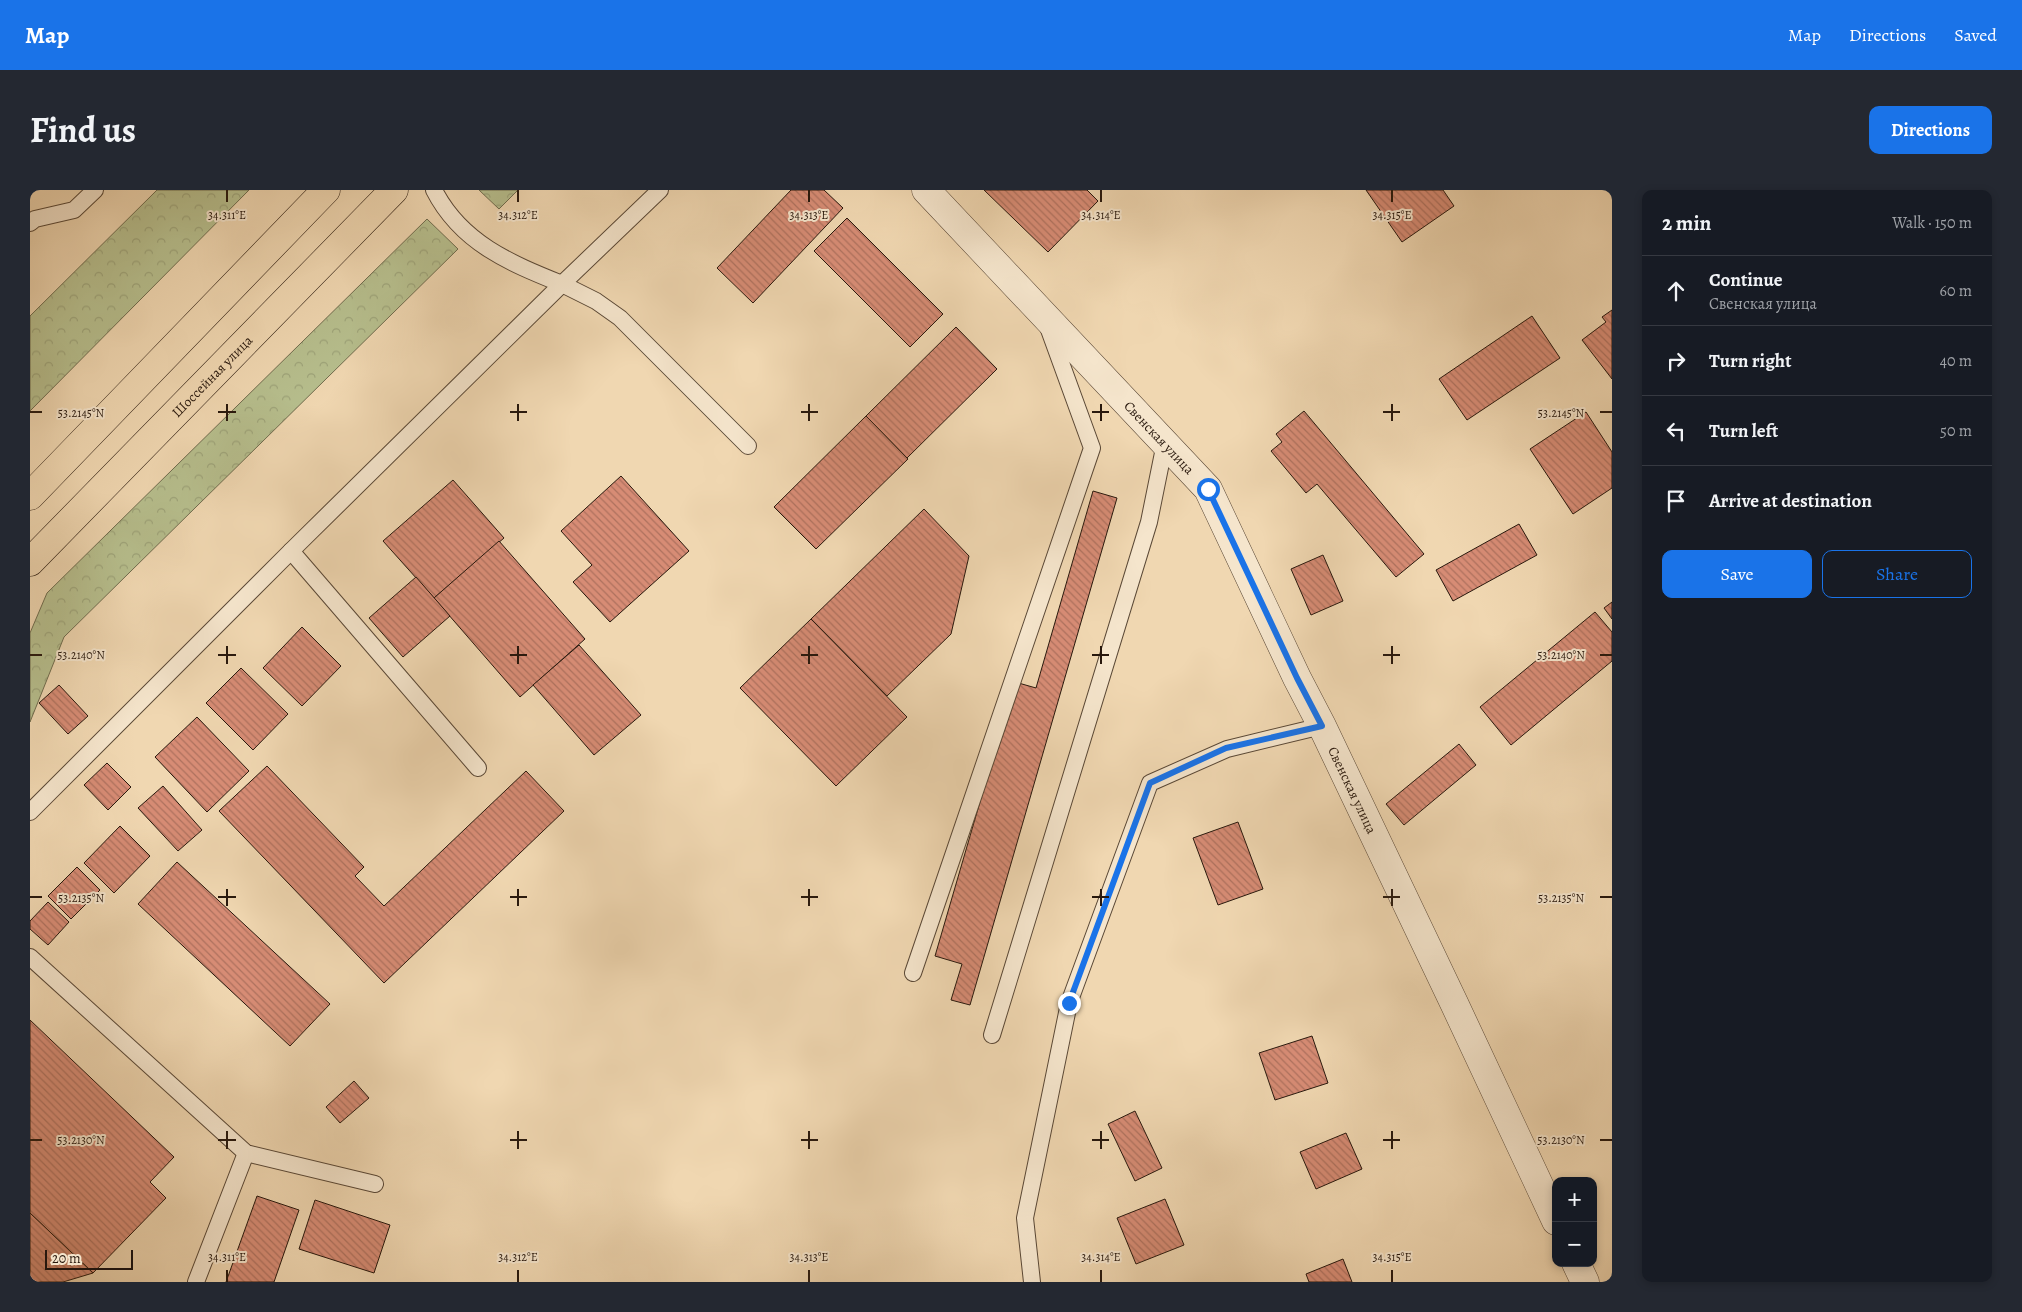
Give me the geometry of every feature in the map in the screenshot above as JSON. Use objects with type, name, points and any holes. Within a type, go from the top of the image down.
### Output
[{"type":"main road","points":[[30,496],[326,190]]},
{"type":"main road","name":"Шоссейная улица","points":[[30,562],[394,190]]},
{"type":"street","name":"Свенская улица","points":[[926,190],[1208,489],[1552,1213]]},
{"type":"lane","points":[[32,219],[74,210],[95,190]]},
{"type":"lane","points":[[434,190],[440,202],[458,226],[482,246],[505,260],[562,284],[596,301],[620,318],[748,446]]},
{"type":"lane","points":[[30,812],[291,551],[660,190]]},
{"type":"lane","points":[[913,973],[1092,448],[1043,313]]},
{"type":"lane","points":[[992,1035],[1148,522],[1165,443]]},
{"type":"lane","points":[[291,551],[478,768]]},
{"type":"lane","points":[[1032,1282],[1025,1218],[1069,1003],[1150,783],[1226,748],[1322,726]]},
{"type":"lane","points":[[30,957],[246,1154],[375,1184]]},
{"type":"lane","points":[[196,1282],[246,1154]]},
{"type":"green space","points":[[157,190],[249,190],[30,411],[30,316]]},
{"type":"green space","points":[[479,190],[518,190],[499,209]]},
{"type":"green space","points":[[427,219],[458,249],[64,637],[30,722],[30,633],[47,593]]},
{"type":"building","points":[[791,190],[824,190],[843,208],[753,303],[717,268]]},
{"type":"building","points":[[984,190],[1087,190],[1098,201],[1048,252]]},
{"type":"building","points":[[1366,190],[1443,190],[1454,206],[1402,242]]},
{"type":"building","points":[[847,218],[943,314],[910,347],[814,251]]},
{"type":"building","points":[[1612,310],[1612,379],[1582,340],[1606,322],[1602,317]]},
{"type":"building","points":[[1532,316],[1560,358],[1467,420],[1439,379]]},
{"type":"building","points":[[956,327],[997,369],[907,458],[866,416]]},
{"type":"building","points":[[1304,411],[1424,554],[1396,577],[1317,484],[1306,493],[1271,451],[1282,442],[1276,434]]},
{"type":"building","points":[[1586,412],[1612,452],[1612,488],[1573,514],[1530,449]]},
{"type":"building","points":[[866,416],[908,459],[816,549],[774,507]]},
{"type":"building","points":[[621,476],[689,551],[610,622],[573,582],[592,565],[561,531]]},
{"type":"building","points":[[453,480],[504,538],[434,598],[383,541]]},
{"type":"building","points":[[1093,491],[1117,498],[970,1005],[951,1000],[962,964],[935,956],[1015,682],[1036,688]]},
{"type":"building","points":[[924,509],[969,556],[951,634],[887,696],[811,619]]},
{"type":"building","points":[[1519,524],[1537,555],[1453,601],[1436,570]]},
{"type":"building","points":[[499,541],[585,639],[520,697],[434,598]]},
{"type":"building","points":[[1323,555],[1343,601],[1311,615],[1291,569]]},
{"type":"building","points":[[416,577],[450,616],[403,657],[369,618]]},
{"type":"building","points":[[1612,602],[1612,619],[1604,608]]},
{"type":"building","points":[[1595,612],[1612,632],[1612,661],[1511,745],[1480,707]]},
{"type":"building","points":[[811,619],[907,717],[836,786],[740,688]]},
{"type":"building","points":[[302,627],[341,666],[302,706],[263,668]]},
{"type":"building","points":[[579,645],[641,715],[594,755],[533,685]]},
{"type":"building","points":[[241,668],[288,714],[253,750],[206,703]]},
{"type":"building","points":[[59,685],[88,716],[68,734],[39,703]]},
{"type":"building","points":[[197,717],[249,771],[207,812],[155,757]]},
{"type":"building","points":[[1459,744],[1476,765],[1404,825],[1386,804]]},
{"type":"building","points":[[107,763],[131,787],[108,810],[84,785]]},
{"type":"building","points":[[267,766],[364,867],[355,876],[384,906],[526,771],[564,811],[384,983],[219,811]]},
{"type":"building","points":[[163,786],[202,830],[178,851],[138,808]]},
{"type":"building","points":[[1238,822],[1263,889],[1218,905],[1193,838]]},
{"type":"building","points":[[120,826],[150,856],[114,893],[84,863]]},
{"type":"building","points":[[177,862],[330,1004],[290,1046],[138,904]]},
{"type":"building","points":[[77,867],[100,890],[71,919],[48,896]]},
{"type":"building","points":[[48,902],[69,922],[48,945],[30,929],[30,921]]},
{"type":"building","points":[[30,1020],[174,1157],[150,1182],[166,1198],[93,1273],[30,1213]]},
{"type":"building","points":[[1312,1036],[1328,1083],[1275,1100],[1259,1053]]},
{"type":"building","points":[[354,1081],[369,1098],[340,1123],[326,1107]]},
{"type":"building","points":[[1135,1111],[1162,1168],[1135,1181],[1108,1124]]},
{"type":"building","points":[[1346,1133],[1362,1169],[1316,1189],[1300,1152]]},
{"type":"building","points":[[257,1196],[299,1210],[274,1282],[226,1282]]},
{"type":"building","points":[[1165,1199],[1184,1245],[1136,1264],[1117,1218]]},
{"type":"building","points":[[315,1200],[390,1225],[374,1273],[299,1249]]},
{"type":"building","points":[[30,1213],[93,1273],[63,1282],[30,1282]]},
{"type":"building","points":[[1343,1259],[1352,1282],[1309,1282],[1306,1274]]},
{"type":"route","points":[[1069,1003],[1150,783],[1226,748],[1322,726],[1297,678],[1208,489]]}]
